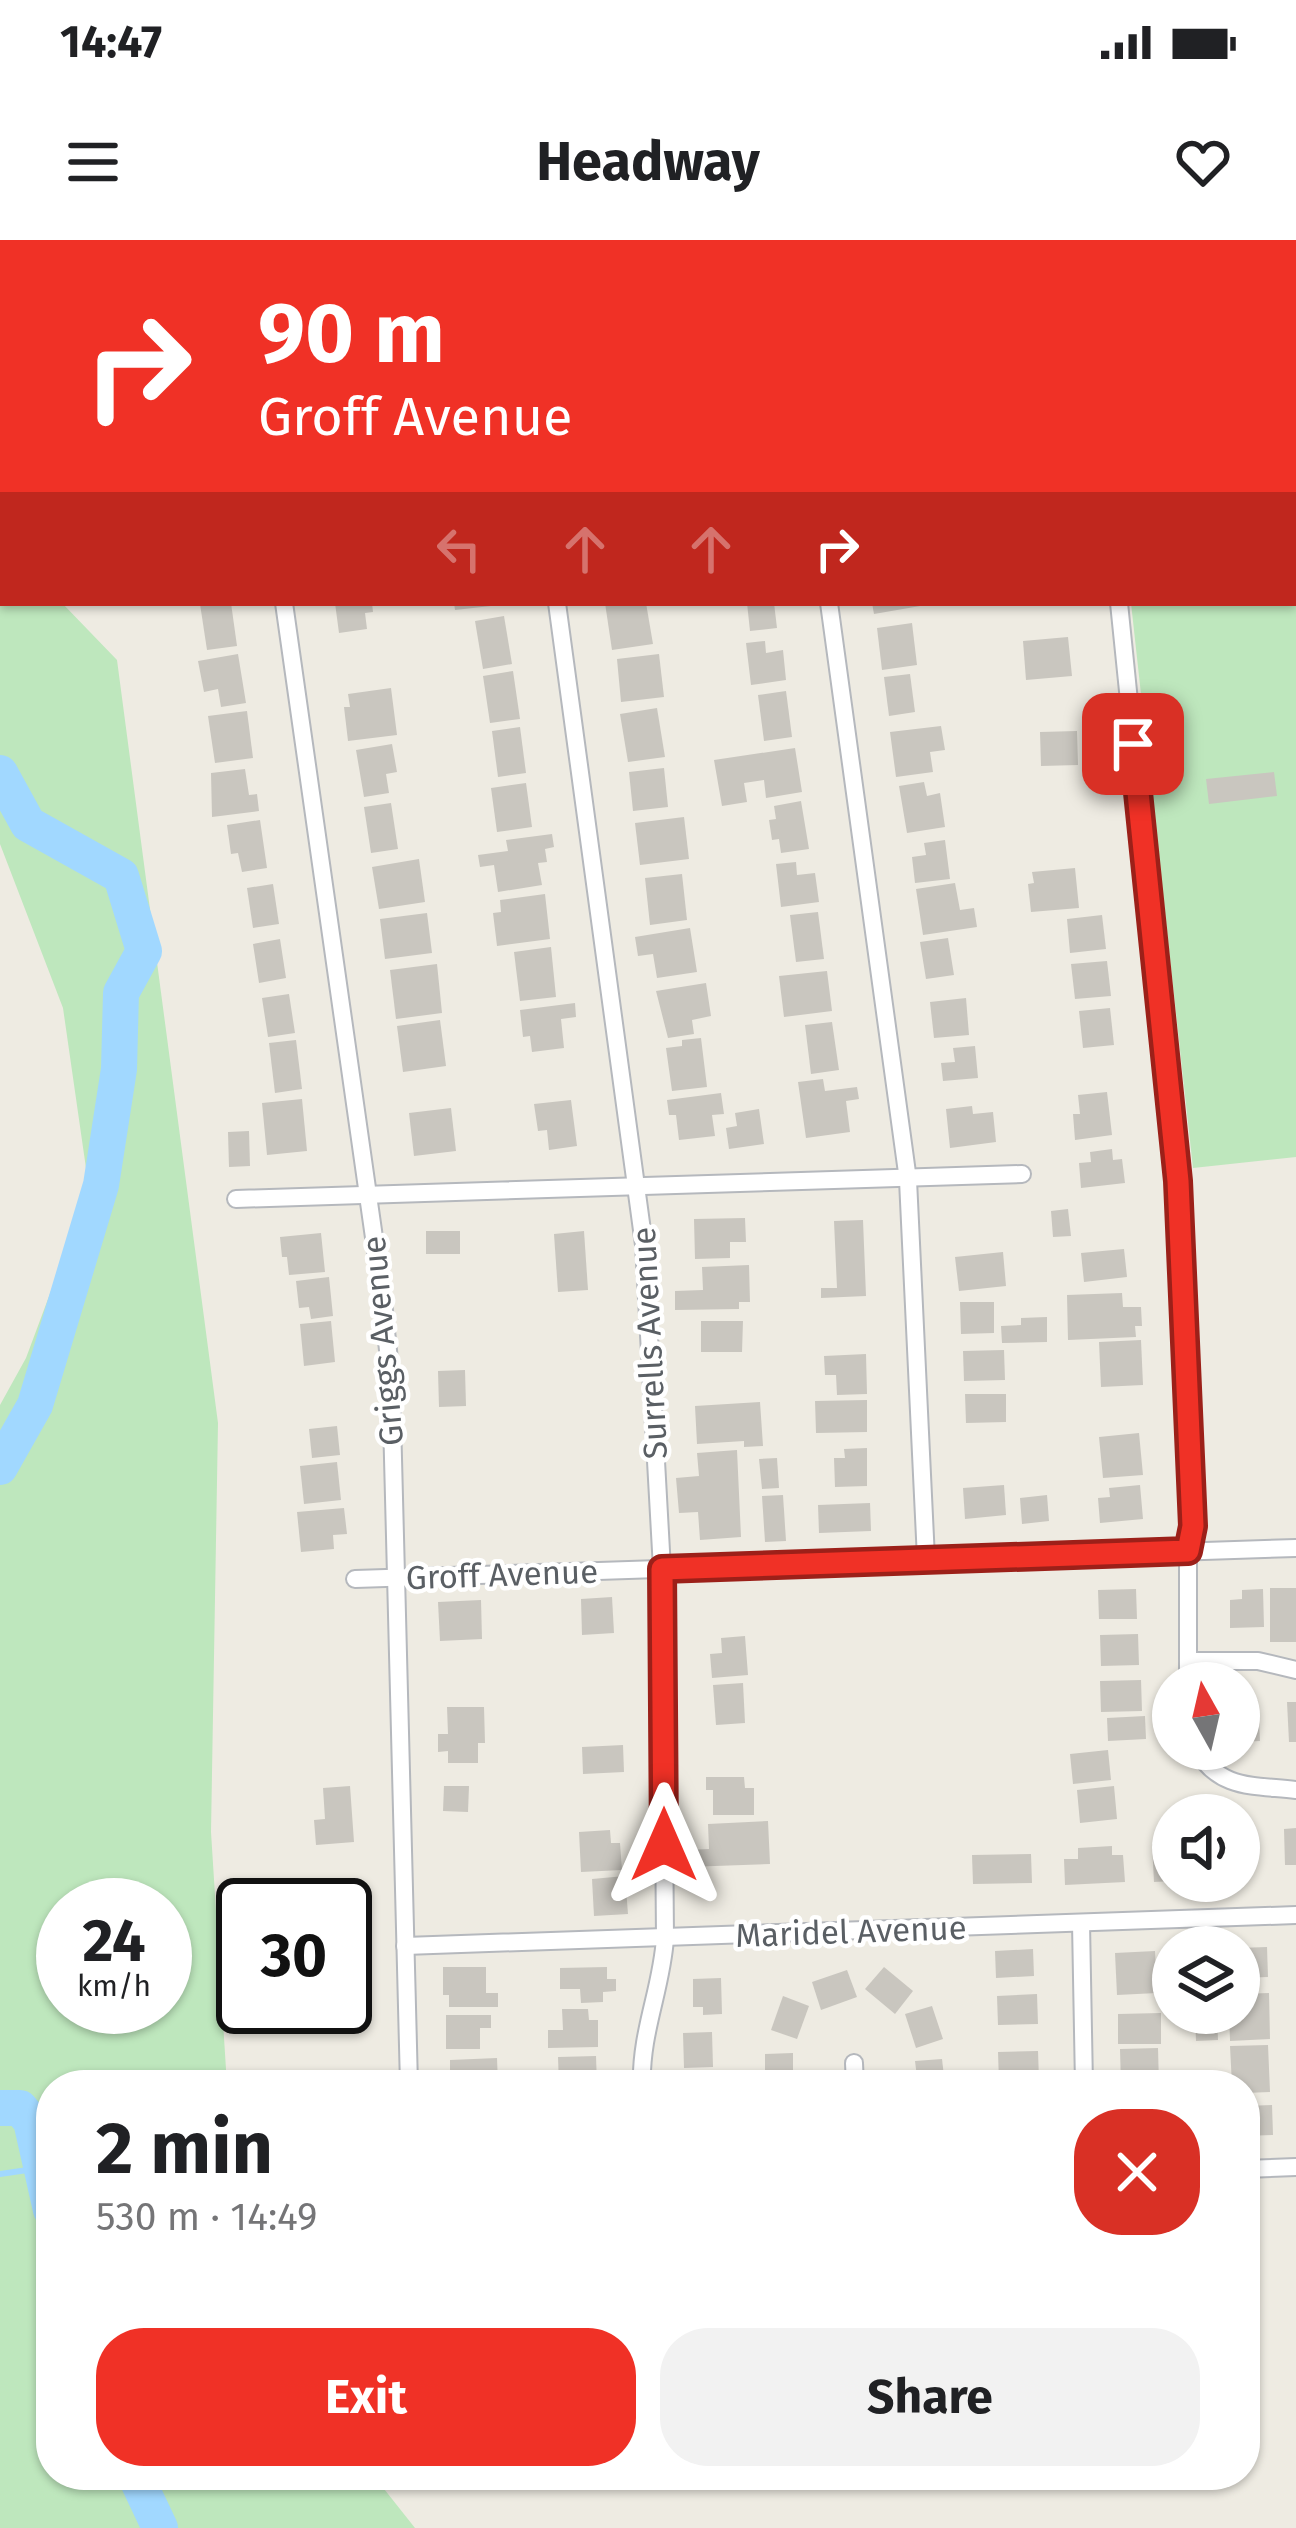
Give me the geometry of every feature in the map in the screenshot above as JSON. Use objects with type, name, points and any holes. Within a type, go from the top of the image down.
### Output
[{"type":"street","name":"Griggs Avenue","points":[[284,606],[391,1380],[409,2070]]},
{"type":"street","name":"Surrells Avenue","points":[[556,606],[644,1245],[662,1569],[665,1938],[664,1960],[640,2054],[641,2070]]},
{"type":"street","points":[[829,606],[908,1180],[926,1559]]},
{"type":"street","points":[[1119,606],[1178,1181],[1193,1526],[1188,1551],[1188,1661],[1258,1661],[1296,1670]]},
{"type":"street","points":[[236,1199],[1022,1174]]},
{"type":"street","name":"Groff Avenue","points":[[355,1579],[1296,1548]]},
{"type":"street","points":[[1208,1770],[1234,1783],[1296,1790]]},
{"type":"street","name":"Maridel Avenue","points":[[405,1946],[1296,1915]]},
{"type":"street","points":[[1082,1923],[1084,2070]]},
{"type":"street","points":[[854,2062],[854,2070]]},
{"type":"street","points":[[1260,2169],[1296,2168]]},
{"type":"green space","points":[[0,606],[65,606],[117,660],[218,1423],[211,1832],[216,2034],[224,2034],[226,2070],[36,2070],[36,2490],[385,2490],[415,2528],[0,2528],[0,1405],[26,1358],[89,1189],[63,1008],[0,844]]},
{"type":"green space","points":[[1131,606],[1296,606],[1296,1157],[1193,1168]]},
{"type":"building","points":[[200,606],[231,606],[237,646],[207,650]]},
{"type":"building","points":[[335,606],[372,606],[373,612],[365,613],[367,629],[339,633]]},
{"type":"building","points":[[605,606],[647,606],[653,644],[612,650]]},
{"type":"building","points":[[747,606],[774,606],[777,628],[750,631]]},
{"type":"building","points":[[873,606],[920,606],[874,614]]},
{"type":"building","points":[[504,616],[512,664],[483,669],[475,621]]},
{"type":"building","points":[[912,623],[917,665],[882,670],[877,628]]},
{"type":"building","points":[[1068,637],[1072,676],[1026,680],[1023,641]]},
{"type":"building","points":[[765,641],[766,653],[783,650],[786,680],[751,685],[746,643]]},
{"type":"building","points":[[238,654],[246,703],[221,707],[218,689],[204,692],[198,661]]},
{"type":"building","points":[[659,654],[664,697],[621,702],[617,659]]},
{"type":"building","points":[[513,671],[520,719],[490,723],[483,676]]},
{"type":"building","points":[[910,674],[915,712],[889,716],[884,677]]},
{"type":"building","points":[[391,688],[397,735],[348,741],[344,707],[350,707],[348,694]]},
{"type":"building","points":[[786,691],[792,737],[764,741],[758,695]]},
{"type":"building","points":[[657,708],[665,757],[628,762],[620,714]]},
{"type":"building","points":[[247,711],[253,758],[215,763],[208,716]]},
{"type":"building","points":[[941,726],[945,750],[930,752],[933,772],[896,777],[890,732]]},
{"type":"building","points":[[520,727],[526,773],[498,777],[492,731]]},
{"type":"building","points":[[1077,731],[1078,765],[1041,766],[1040,732]]},
{"type":"building","points":[[392,744],[397,772],[386,774],[389,793],[364,797],[356,750]]},
{"type":"building","points":[[795,748],[802,792],[766,798],[764,780],[744,783],[747,802],[722,806],[714,760]]},
{"type":"building","points":[[664,768],[668,807],[633,811],[629,772]]},
{"type":"building","points":[[245,769],[249,795],[257,794],[259,811],[212,817],[211,773]]},
{"type":"building","points":[[1274,772],[1277,796],[1209,804],[1206,779]]},
{"type":"building","points":[[924,782],[927,796],[940,793],[945,827],[907,833],[899,786]]},
{"type":"building","points":[[526,783],[532,827],[497,832],[491,788]]},
{"type":"building","points":[[801,801],[809,849],[781,853],[779,839],[772,840],[769,820],[776,819],[774,806]]},
{"type":"building","points":[[391,803],[398,849],[371,853],[364,807]]},
{"type":"building","points":[[684,817],[689,859],[640,865],[635,823]]},
{"type":"building","points":[[260,820],[267,868],[242,872],[238,853],[231,854],[227,825]]},
{"type":"building","points":[[552,834],[554,847],[545,849],[547,862],[538,863],[542,885],[498,892],[494,865],[480,867],[478,855],[508,851],[506,840]]},
{"type":"building","points":[[945,840],[950,879],[915,883],[912,857],[926,855],[924,843]]},
{"type":"building","points":[[419,859],[425,902],[379,909],[372,867]]},
{"type":"building","points":[[796,862],[797,875],[815,873],[819,902],[781,907],[776,864]]},
{"type":"building","points":[[1075,868],[1079,908],[1031,912],[1028,884],[1034,883],[1032,872]]},
{"type":"building","points":[[682,874],[687,920],[650,925],[645,878]]},
{"type":"building","points":[[955,883],[960,910],[974,908],[977,927],[923,935],[916,889]]},
{"type":"building","points":[[273,884],[279,924],[253,928],[247,888]]},
{"type":"building","points":[[545,894],[550,939],[497,946],[493,913],[501,912],[500,900]]},
{"type":"building","points":[[818,912],[824,959],[796,962],[790,915]]},
{"type":"building","points":[[427,913],[432,953],[385,959],[380,919]]},
{"type":"building","points":[[1102,915],[1106,949],[1070,953],[1067,919]]},
{"type":"building","points":[[690,928],[697,972],[657,978],[653,954],[638,956],[635,937]]},
{"type":"building","points":[[948,938],[954,975],[926,979],[920,942]]},
{"type":"building","points":[[280,939],[286,978],[259,983],[253,944]]},
{"type":"building","points":[[551,947],[556,997],[520,1001],[514,952]]},
{"type":"building","points":[[1107,961],[1111,996],[1075,999],[1071,964]]},
{"type":"building","points":[[437,964],[442,1013],[396,1019],[390,970]]},
{"type":"building","points":[[827,971],[832,1011],[784,1017],[779,976]]},
{"type":"building","points":[[706,983],[711,1016],[692,1020],[694,1034],[668,1038],[656,991]]},
{"type":"building","points":[[289,994],[295,1033],[268,1037],[262,998]]},
{"type":"building","points":[[966,998],[969,1035],[934,1038],[930,1002]]},
{"type":"building","points":[[575,1003],[576,1017],[561,1019],[564,1048],[532,1052],[530,1036],[523,1037],[520,1010]]},
{"type":"building","points":[[1110,1008],[1114,1045],[1083,1048],[1079,1011]]},
{"type":"building","points":[[440,1020],[446,1066],[403,1072],[397,1026]]},
{"type":"building","points":[[832,1022],[839,1070],[811,1074],[805,1025]]},
{"type":"building","points":[[701,1038],[707,1087],[672,1091],[666,1048]]},
{"type":"building","points":[[296,1040],[302,1089],[275,1093],[269,1043]]},
{"type":"building","points":[[975,1046],[978,1078],[943,1081],[941,1063],[955,1062],[953,1048]]},
{"type":"building","points":[[823,1079],[825,1091],[857,1087],[859,1099],[846,1101],[850,1132],[806,1138],[798,1082]]},
{"type":"building","points":[[1107,1092],[1112,1135],[1075,1140],[1073,1114],[1080,1114],[1078,1095]]},
{"type":"building","points":[[721,1093],[724,1114],[712,1115],[715,1136],[679,1140],[676,1115],[669,1115],[667,1100]]},
{"type":"building","points":[[302,1099],[307,1151],[267,1155],[262,1103]]},
{"type":"building","points":[[571,1100],[577,1146],[549,1150],[547,1130],[538,1131],[534,1104]]},
{"type":"building","points":[[972,1106],[973,1114],[993,1112],[996,1142],[950,1148],[946,1109]]},
{"type":"building","points":[[451,1108],[456,1151],[414,1156],[409,1113]]},
{"type":"building","points":[[759,1109],[764,1144],[729,1149],[726,1128],[737,1126],[735,1113]]},
{"type":"building","points":[[249,1131],[250,1166],[229,1167],[228,1132]]},
{"type":"building","points":[[1112,1149],[1113,1160],[1122,1159],[1125,1183],[1081,1188],[1079,1163],[1091,1162],[1090,1152]]},
{"type":"building","points":[[1068,1209],[1071,1236],[1053,1237],[1051,1211]]},
{"type":"building","points":[[745,1218],[746,1242],[730,1242],[730,1258],[695,1259],[694,1219]]},
{"type":"building","points":[[863,1220],[866,1296],[821,1298],[821,1288],[837,1288],[834,1221]]},
{"type":"building","points":[[426,1231],[460,1231],[460,1254],[426,1254]]},
{"type":"building","points":[[584,1231],[588,1290],[558,1292],[554,1234]]},
{"type":"building","points":[[321,1233],[325,1272],[289,1275],[280,1237]]},
{"type":"building","points":[[1124,1249],[1127,1277],[1084,1282],[1081,1253]]},
{"type":"building","points":[[1003,1252],[1006,1286],[959,1291],[955,1257]]},
{"type":"building","points":[[749,1265],[750,1302],[739,1302],[739,1309],[675,1310],[675,1291],[703,1290],[702,1267]]},
{"type":"building","points":[[329,1277],[333,1316],[311,1319],[309,1307],[299,1308],[296,1281]]},
{"type":"building","points":[[1122,1293],[1123,1307],[1141,1307],[1142,1326],[1135,1326],[1136,1337],[1068,1340],[1067,1295]]},
{"type":"building","points":[[960,1302],[994,1302],[994,1333],[961,1334]]},
{"type":"building","points":[[1047,1317],[1047,1342],[1002,1343],[1001,1326],[1021,1325],[1021,1318]]},
{"type":"building","points":[[331,1321],[335,1362],[304,1366],[300,1324]]},
{"type":"building","points":[[701,1321],[743,1321],[742,1352],[701,1352]]},
{"type":"building","points":[[1141,1340],[1143,1385],[1101,1387],[1099,1342]]},
{"type":"building","points":[[1004,1350],[1005,1380],[964,1381],[963,1351]]},
{"type":"building","points":[[866,1354],[867,1394],[837,1395],[836,1375],[825,1375],[824,1356]]},
{"type":"building","points":[[465,1370],[466,1406],[439,1407],[438,1371]]},
{"type":"building","points":[[965,1394],[1006,1394],[1006,1422],[966,1423]]},
{"type":"building","points":[[867,1400],[867,1432],[816,1433],[815,1401]]},
{"type":"building","points":[[760,1402],[763,1446],[744,1447],[744,1441],[697,1444],[695,1406]]},
{"type":"building","points":[[337,1426],[340,1455],[312,1458],[309,1429]]},
{"type":"building","points":[[1139,1433],[1143,1475],[1103,1478],[1099,1437]]},
{"type":"building","points":[[867,1448],[867,1486],[835,1487],[834,1458],[845,1458],[844,1449]]},
{"type":"building","points":[[737,1450],[741,1537],[700,1540],[698,1512],[679,1513],[676,1478],[699,1476],[697,1453]]},
{"type":"building","points":[[777,1458],[779,1488],[762,1489],[759,1459]]},
{"type":"building","points":[[337,1462],[341,1500],[304,1504],[300,1466]]},
{"type":"building","points":[[1004,1485],[1006,1515],[965,1519],[963,1488]]},
{"type":"building","points":[[1140,1485],[1143,1519],[1100,1523],[1098,1498],[1110,1497],[1109,1488]]},
{"type":"building","points":[[783,1495],[786,1541],[765,1542],[762,1496]]},
{"type":"building","points":[[1047,1495],[1049,1521],[1022,1524],[1020,1498]]},
{"type":"building","points":[[870,1503],[871,1531],[819,1533],[818,1505]]},
{"type":"building","points":[[344,1508],[347,1534],[333,1535],[334,1549],[301,1552],[297,1512]]},
{"type":"building","points":[[1270,1588],[1296,1588],[1296,1642],[1270,1642]]},
{"type":"building","points":[[1136,1589],[1137,1619],[1099,1619],[1098,1590]]},
{"type":"building","points":[[1263,1589],[1264,1627],[1230,1628],[1230,1600],[1242,1599],[1242,1590]]},
{"type":"building","points":[[612,1597],[614,1633],[582,1635],[581,1599]]},
{"type":"building","points":[[481,1600],[482,1639],[440,1641],[438,1602]]},
{"type":"building","points":[[1138,1634],[1139,1665],[1101,1666],[1100,1635]]},
{"type":"building","points":[[745,1636],[748,1675],[712,1678],[710,1654],[722,1653],[721,1638]]},
{"type":"building","points":[[1141,1680],[1142,1711],[1101,1712],[1100,1681]]},
{"type":"building","points":[[743,1683],[745,1723],[716,1725],[713,1685]]},
{"type":"building","points":[[1287,1702],[1296,1702],[1296,1742],[1289,1742]]},
{"type":"building","points":[[447,1707],[484,1707],[485,1743],[478,1743],[478,1763],[448,1763],[448,1751],[438,1752],[438,1734],[448,1734]]},
{"type":"building","points":[[1145,1716],[1146,1739],[1108,1741],[1107,1718]]},
{"type":"building","points":[[623,1745],[624,1772],[583,1774],[582,1747]]},
{"type":"building","points":[[1108,1750],[1111,1780],[1073,1784],[1070,1754]]},
{"type":"building","points":[[706,1777],[744,1777],[745,1788],[754,1788],[754,1815],[713,1815],[713,1790],[706,1790]]},
{"type":"building","points":[[350,1786],[354,1842],[316,1845],[314,1820],[325,1819],[323,1788]]},
{"type":"building","points":[[444,1786],[469,1786],[468,1812],[443,1811]]},
{"type":"building","points":[[1114,1786],[1117,1819],[1080,1823],[1077,1790]]},
{"type":"building","points":[[768,1821],[770,1864],[687,1867],[686,1850],[709,1849],[708,1824]]},
{"type":"building","points":[[1296,1828],[1296,1865],[1285,1865],[1284,1829]]},
{"type":"building","points":[[610,1830],[611,1843],[620,1843],[622,1870],[581,1872],[579,1832]]},
{"type":"building","points":[[1112,1846],[1112,1855],[1123,1855],[1125,1882],[1065,1885],[1064,1859],[1078,1859],[1078,1848]]},
{"type":"building","points":[[1031,1854],[1032,1883],[973,1884],[972,1855]]},
{"type":"building","points":[[625,1876],[628,1914],[594,1916],[592,1879]]},
{"type":"building","points":[[1260,1947],[1267,1947],[1268,1977],[1260,1977]]},
{"type":"building","points":[[1033,1949],[1034,1976],[996,1978],[995,1951]]},
{"type":"building","points":[[1152,1951],[1152,1993],[1117,1995],[1115,1953]]},
{"type":"building","points":[[443,1967],[486,1967],[486,1993],[498,1993],[498,2007],[449,2007],[449,1995],[443,1995]]},
{"type":"building","points":[[607,1967],[607,1979],[616,1979],[616,1991],[603,1992],[603,2002],[581,2003],[580,1989],[560,1989],[560,1968]]},
{"type":"building","points":[[884,1967],[913,1991],[895,2014],[865,1989]]},
{"type":"building","points":[[847,1970],[857,1997],[821,2010],[812,1982]]},
{"type":"building","points":[[721,1978],[722,2014],[703,2015],[703,2007],[693,2007],[693,1979]]},
{"type":"building","points":[[1260,1993],[1269,1993],[1270,2039],[1230,2041],[1230,2034],[1260,2034]]},
{"type":"building","points":[[1037,1994],[1038,2024],[998,2025],[997,1996]]},
{"type":"building","points":[[783,1996],[809,2006],[797,2039],[771,2030]]},
{"type":"building","points":[[932,2006],[943,2039],[916,2048],[905,2014]]},
{"type":"building","points":[[562,2009],[588,2009],[589,2020],[598,2020],[598,2047],[548,2048],[548,2030],[563,2030]]},
{"type":"building","points":[[1152,2013],[1152,2034],[1161,2034],[1161,2044],[1118,2044],[1118,2014]]},
{"type":"building","points":[[446,2015],[491,2015],[491,2028],[480,2028],[480,2049],[446,2049]]},
{"type":"building","points":[[712,2032],[713,2067],[684,2068],[683,2033]]},
{"type":"building","points":[[1196,2034],[1218,2034],[1218,2040],[1196,2041]]},
{"type":"building","points":[[1268,2045],[1270,2092],[1260,2092],[1260,2070],[1231,2070],[1230,2046]]},
{"type":"building","points":[[1158,2048],[1159,2070],[1121,2070],[1120,2049]]},
{"type":"building","points":[[1038,2051],[1039,2070],[999,2070],[998,2052]]},
{"type":"building","points":[[793,2053],[793,2070],[765,2070],[765,2054]]},
{"type":"building","points":[[596,2056],[596,2070],[558,2070],[558,2057]]},
{"type":"building","points":[[497,2058],[497,2070],[450,2070],[450,2060]]},
{"type":"building","points":[[942,2059],[943,2070],[916,2070],[915,2061]]},
{"type":"building","points":[[1260,2105],[1272,2105],[1273,2135],[1260,2135]]},
{"type":"waterway","points":[[0,773],[28,824],[121,876],[144,951],[121,993],[119,1069],[101,1185],[35,1405],[0,1467]]},
{"type":"waterway","points":[[0,2108],[20,2108],[31,2121],[36,2143]]},
{"type":"waterway","points":[[0,2174],[36,2169]]},
{"type":"waterway","points":[[142,2490],[160,2528]]},
{"type":"route","points":[[664,1845],[662,1569],[1188,1551],[1193,1526],[1178,1181],[1133,744]]}]
